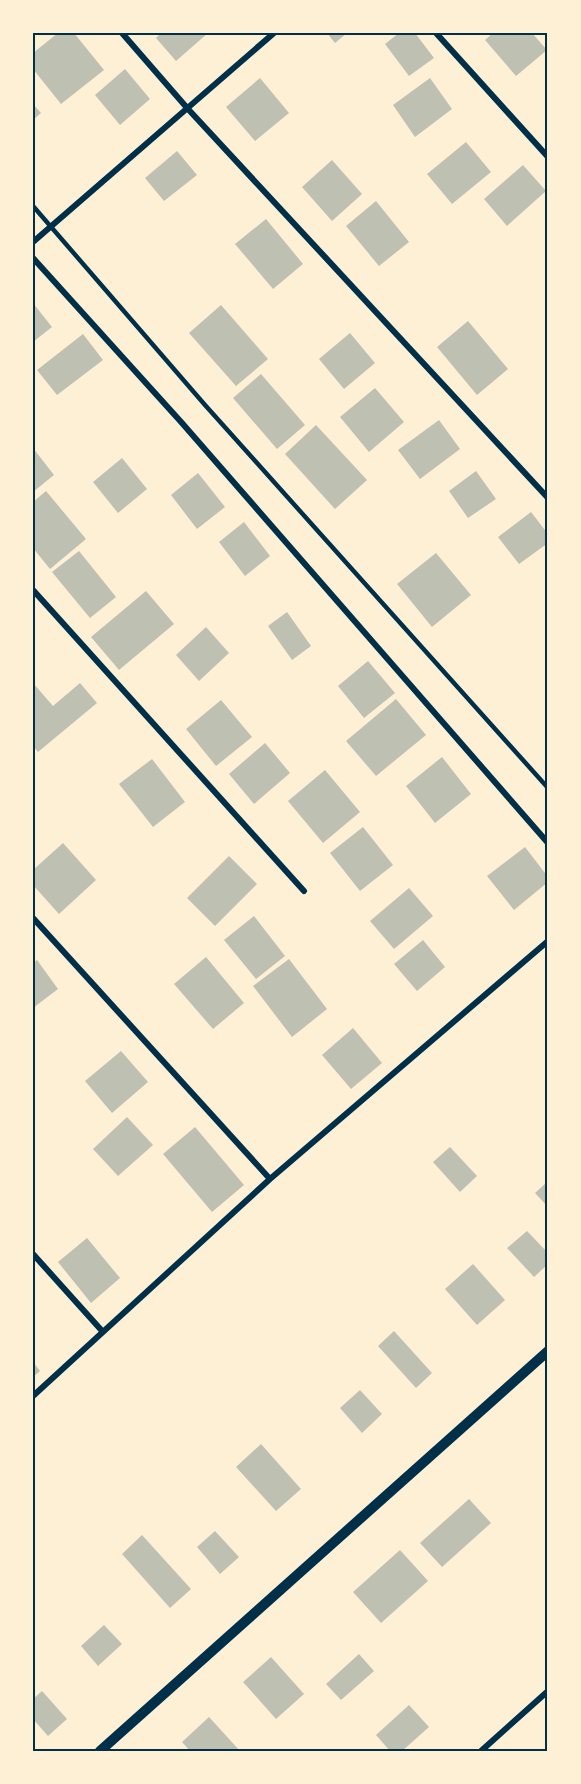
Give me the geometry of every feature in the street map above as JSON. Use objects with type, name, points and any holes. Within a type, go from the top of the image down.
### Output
[{"type":"street","points":[[122,33],[188,109],[548,498]]},
{"type":"street","points":[[33,242],[274,33]]},
{"type":"street","points":[[436,33],[548,157]]},
{"type":"street","points":[[33,258],[182,423],[548,843]]},
{"type":"street","points":[[33,590],[304,891]]},
{"type":"street","points":[[33,918],[270,1179]]},
{"type":"street","points":[[33,1396],[270,1179],[548,941]]},
{"type":"street","points":[[33,1254],[103,1332]]},
{"type":"street","points":[[100,1751],[548,1351]]},
{"type":"street","points":[[484,1750],[548,1691]]},
{"type":"lane","points":[[33,206],[205,405],[548,788]]},
{"type":"building","points":[[58,33],[74,33],[104,70],[61,104],[33,69],[33,53]]},
{"type":"building","points":[[161,33],[208,33],[176,61],[156,38]]},
{"type":"building","points":[[327,33],[347,33],[335,43]]},
{"type":"building","points":[[399,33],[415,33],[434,58],[409,76],[385,44]]},
{"type":"building","points":[[493,33],[532,33],[547,50],[516,76],[485,40]]},
{"type":"building","points":[[125,69],[150,99],[120,125],[95,95]]},
{"type":"building","points":[[260,78],[289,113],[255,141],[226,107]]},
{"type":"building","points":[[430,78],[452,109],[415,137],[393,105]]},
{"type":"building","points":[[33,104],[41,113],[33,120]]},
{"type":"building","points":[[466,142],[491,172],[452,204],[427,174]]},
{"type":"building","points":[[177,151],[197,175],[164,201],[145,178]]},
{"type":"building","points":[[332,160],[362,194],[332,221],[302,187]]},
{"type":"building","points":[[523,165],[546,191],[507,226],[484,199]]},
{"type":"building","points":[[376,201],[409,242],[379,266],[346,226]]},
{"type":"building","points":[[266,219],[303,264],[273,289],[235,244]]},
{"type":"building","points":[[33,303],[52,327],[33,342]]},
{"type":"building","points":[[221,305],[268,359],[236,386],[189,333]]},
{"type":"building","points":[[468,321],[508,369],[477,395],[437,347]]},
{"type":"building","points":[[350,333],[375,363],[344,389],[319,359]]},
{"type":"building","points":[[83,334],[103,360],[57,395],[37,370]]},
{"type":"building","points":[[261,374],[305,425],[277,449],[233,398]]},
{"type":"building","points":[[375,388],[404,422],[369,452],[340,417]]},
{"type":"building","points":[[439,420],[460,449],[420,479],[398,450]]},
{"type":"building","points":[[316,425],[367,480],[335,509],[285,454]]},
{"type":"building","points":[[33,448],[54,475],[33,492]]},
{"type":"building","points":[[122,458],[147,489],[118,513],[93,482]]},
{"type":"building","points":[[476,471],[496,499],[468,518],[449,491]]},
{"type":"building","points":[[198,473],[225,507],[197,529],[171,495]]},
{"type":"building","points":[[46,491],[86,539],[50,569],[33,548],[33,502]]},
{"type":"building","points":[[531,512],[548,534],[548,543],[519,564],[498,537]]},
{"type":"building","points":[[244,522],[270,556],[245,576],[219,542]]},
{"type":"building","points":[[79,551],[116,597],[90,618],[52,572]]},
{"type":"building","points":[[436,553],[471,595],[432,627],[397,584]]},
{"type":"building","points":[[146,591],[174,624],[119,670],[91,637]]},
{"type":"building","points":[[287,612],[311,646],[292,660],[268,626]]},
{"type":"building","points":[[206,627],[229,653],[199,681],[176,655]]},
{"type":"building","points":[[368,661],[395,693],[364,718],[338,686]]},
{"type":"building","points":[[33,683],[53,706],[80,683],[97,703],[38,752],[33,746]]},
{"type":"building","points":[[396,699],[426,735],[376,776],[346,741]]},
{"type":"building","points":[[221,700],[252,737],[216,766],[186,729]]},
{"type":"building","points":[[265,743],[290,773],[254,804],[229,774]]},
{"type":"building","points":[[442,757],[471,794],[435,823],[406,786]]},
{"type":"building","points":[[152,759],[185,802],[153,827],[119,784]]},
{"type":"building","points":[[325,770],[360,812],[323,843],[288,801]]},
{"type":"building","points":[[363,827],[393,865],[360,891],[330,853]]},
{"type":"building","points":[[63,843],[96,880],[59,914],[33,885],[33,870]]},
{"type":"building","points":[[525,847],[548,877],[548,882],[514,910],[487,876]]},
{"type":"building","points":[[229,856],[257,884],[215,926],[187,898]]},
{"type":"building","points":[[409,888],[433,916],[394,949],[370,921]]},
{"type":"building","points":[[254,916],[285,956],[256,979],[224,940]]},
{"type":"building","points":[[423,940],[445,967],[417,991],[394,964]]},
{"type":"building","points":[[206,957],[244,1003],[213,1029],[174,984]]},
{"type":"building","points":[[289,959],[327,1009],[292,1037],[253,986]]},
{"type":"building","points":[[37,960],[58,989],[33,1008],[33,963]]},
{"type":"building","points":[[353,1028],[382,1063],[351,1089],[322,1055]]},
{"type":"building","points":[[121,1051],[148,1082],[112,1113],[85,1081]]},
{"type":"building","points":[[127,1117],[153,1145],[118,1176],[93,1149]]},
{"type":"building","points":[[195,1127],[244,1185],[212,1212],[163,1154]]},
{"type":"building","points":[[450,1147],[477,1176],[460,1192],[433,1162]]},
{"type":"building","points":[[548,1181],[548,1207],[535,1193]]},
{"type":"building","points":[[527,1231],[548,1253],[548,1264],[534,1277],[507,1248]]},
{"type":"building","points":[[87,1238],[120,1278],[91,1303],[58,1262]]},
{"type":"building","points":[[473,1264],[505,1300],[477,1325],[445,1289]]},
{"type":"building","points":[[394,1331],[432,1373],[416,1388],[378,1346]]},
{"type":"building","points":[[33,1362],[40,1371],[33,1377]]},
{"type":"building","points":[[360,1390],[382,1414],[362,1433],[340,1408]]},
{"type":"building","points":[[261,1444],[301,1489],[276,1511],[236,1467]]},
{"type":"building","points":[[469,1499],[491,1523],[442,1567],[420,1543]]},
{"type":"building","points":[[215,1531],[239,1557],[220,1574],[197,1547]]},
{"type":"building","points":[[142,1535],[191,1589],[170,1608],[122,1554]]},
{"type":"building","points":[[400,1550],[428,1581],[381,1623],[353,1592]]},
{"type":"building","points":[[104,1625],[122,1644],[98,1666],[81,1646]]},
{"type":"building","points":[[359,1654],[374,1671],[341,1700],[326,1684]]},
{"type":"building","points":[[271,1657],[304,1694],[276,1719],[243,1682]]},
{"type":"building","points":[[42,1691],[67,1719],[48,1736],[33,1719],[33,1699]]},
{"type":"building","points":[[409,1705],[429,1727],[402,1751],[390,1751],[376,1735]]},
{"type":"building","points":[[209,1717],[240,1751],[190,1751],[182,1742]]}]
